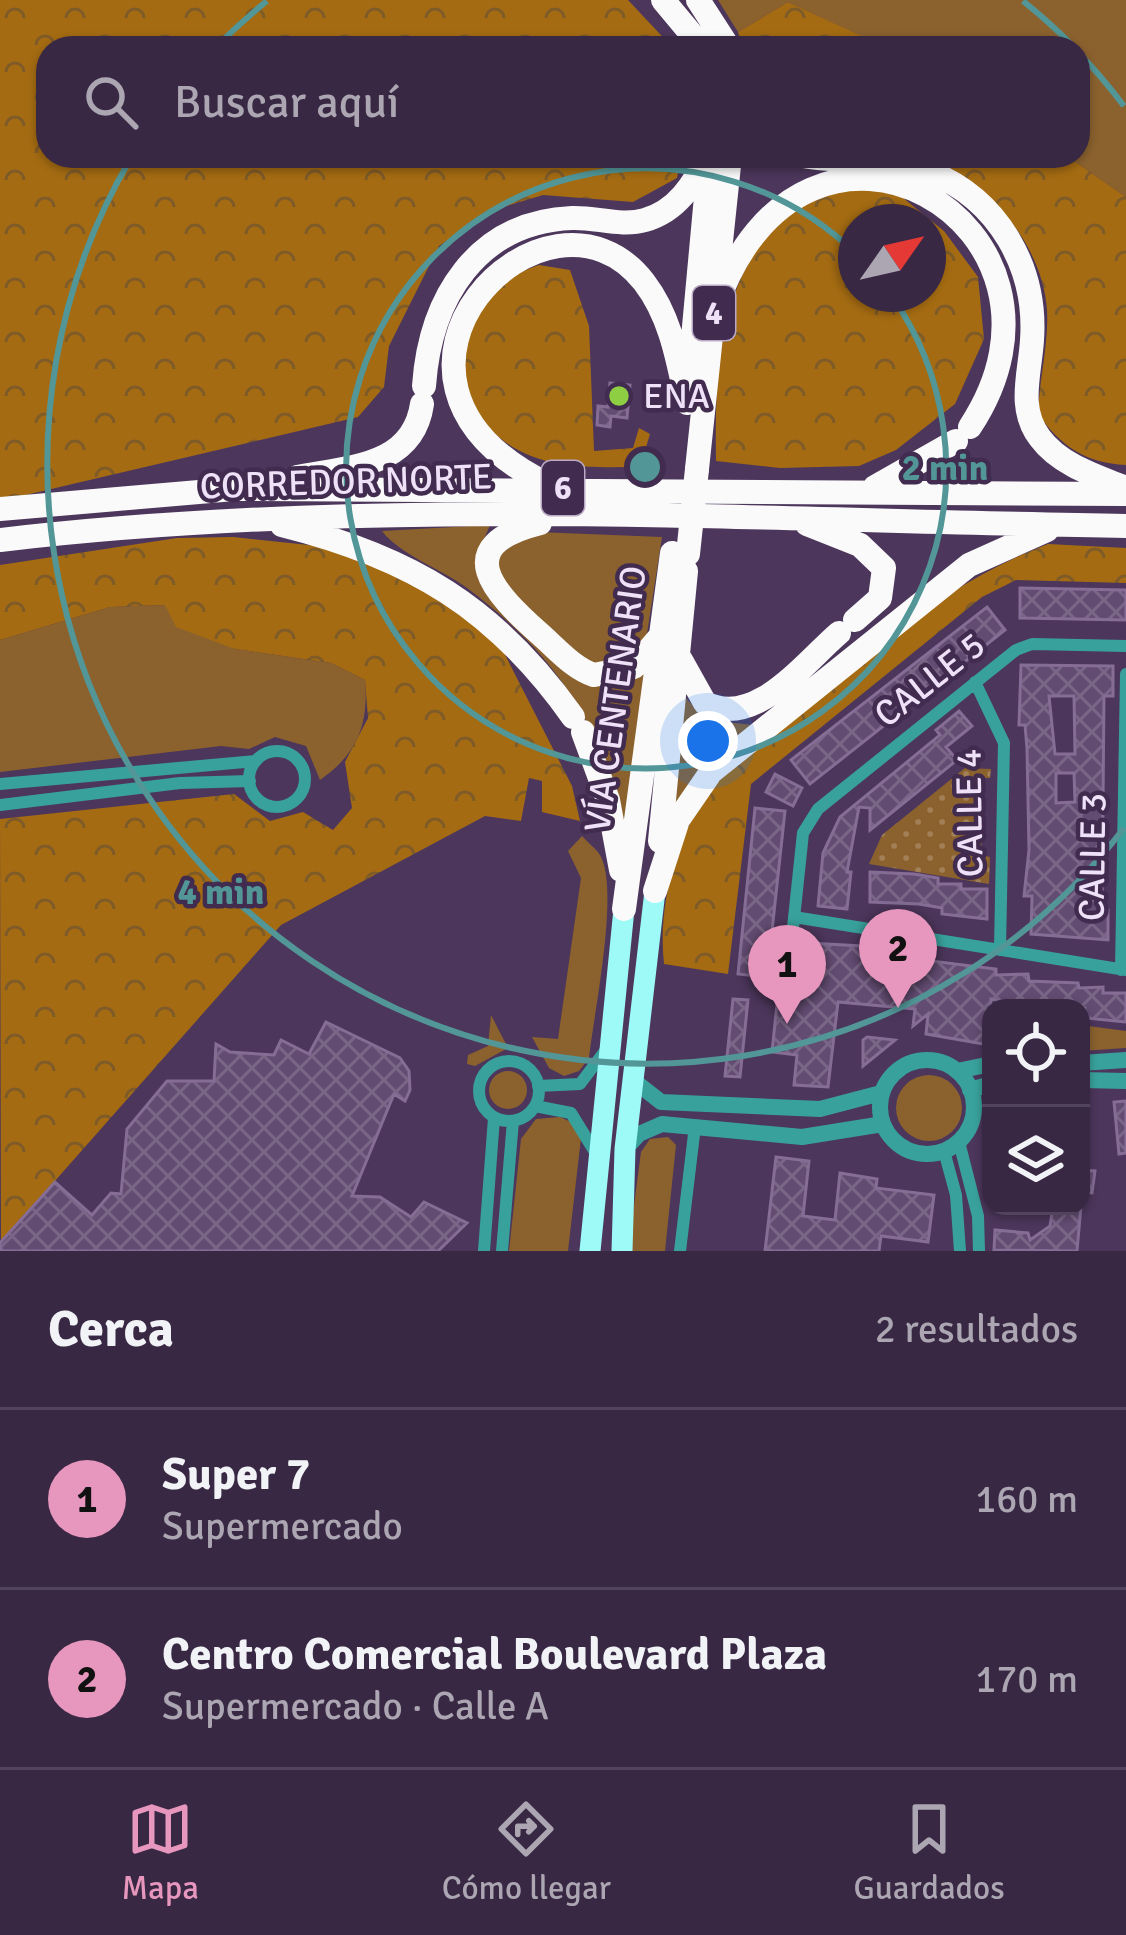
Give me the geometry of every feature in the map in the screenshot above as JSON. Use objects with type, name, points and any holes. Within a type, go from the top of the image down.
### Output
[{"type":"highway","points":[[663,0],[693,36]]},
{"type":"highway","points":[[698,0],[721,36]]},
{"type":"highway","points":[[234,489],[390,456],[410,440],[439,306],[465,268],[492,244],[551,220],[635,222],[661,214],[691,187],[701,168]]},
{"type":"highway","name":"VÍA CENTENARIO","points":[[689,470],[687,403],[707,168]]},
{"type":"highway","name":"VÍA CENTENARIO","points":[[622,1251],[625,1149],[678,652],[680,553],[715,309],[729,168]]},
{"type":"highway","points":[[920,168],[988,212],[1012,243],[1029,288],[1033,322],[1026,401],[1037,435],[1071,464],[1126,491]]},
{"type":"highway","points":[[715,309],[746,239],[796,194],[855,177],[912,189],[946,208],[973,234],[1004,302],[1006,336],[998,374],[963,434],[866,491]]},
{"type":"highway","points":[[554,488],[508,464],[482,441],[463,413],[453,380],[454,338],[468,306],[513,263],[544,250],[584,247],[634,271],[667,323],[687,403]]},
{"type":"highway","name":"CORREDOR NORTE","points":[[0,509],[234,489],[1126,491]]},
{"type":"highway","points":[[572,515],[511,530],[497,541],[487,572],[495,593],[594,675],[634,667],[663,631]]},
{"type":"highway","name":"CORREDOR NORTE","points":[[0,540],[250,518],[572,515],[1126,526]]},
{"type":"highway","points":[[250,518],[333,538],[424,574],[493,624],[578,724],[608,800],[624,909]]},
{"type":"highway","points":[[678,652],[689,682],[705,703],[737,712],[759,702],[880,598],[884,568],[860,545],[793,518]]},
{"type":"highway","points":[[655,891],[678,820],[694,793],[729,755],[970,566],[1064,525]]},
{"type":"highway","name":"VÍA CENTENARIO","points":[[590,1251],[624,909],[663,631],[680,553]]},
{"type":"street","name":"CALLE 5","points":[[794,917],[803,833],[818,808],[975,682],[1032,644],[1126,646]]},
{"type":"street","name":"CALLE 3","points":[[1124,970],[1126,674]]},
{"type":"street","name":"CALLE 4","points":[[975,682],[1004,743],[1000,950]]},
{"type":"street","points":[[0,784],[256,761],[272,752],[289,753],[305,774],[302,792],[290,804],[272,806],[256,797],[250,781],[256,761]]},
{"type":"street","points":[[86,774],[89,794]]},
{"type":"street","points":[[0,805],[250,781]]},
{"type":"street","points":[[788,975],[794,917],[1124,970]]},
{"type":"street","points":[[538,1086],[580,1084],[611,1039]]},
{"type":"street","points":[[1090,1062],[1126,1060]]},
{"type":"street","points":[[633,1080],[662,1102],[841,1107],[881,1094],[899,1069],[914,1061],[943,1063],[957,1071],[970,1090],[973,1116],[952,1146],[930,1154],[902,1148],[883,1124],[881,1094]]},
{"type":"street","points":[[484,1251],[494,1118],[479,1092],[490,1067],[519,1064],[538,1086],[535,1106],[514,1121],[494,1118]]},
{"type":"street","points":[[957,1071],[982,1066]]},
{"type":"street","points":[[1090,1080],[1126,1081]]},
{"type":"street","points":[[970,1090],[982,1087]]},
{"type":"street","points":[[535,1106],[571,1113],[599,1163]]},
{"type":"street","points":[[680,1251],[695,1126],[701,1118],[739,1106]]},
{"type":"street","points":[[758,1135],[765,1121],[792,1109]]},
{"type":"street","points":[[502,1251],[514,1121]]},
{"type":"street","points":[[625,1149],[651,1126],[802,1137],[883,1124]]},
{"type":"street","points":[[952,1146],[959,1251]]},
{"type":"street","points":[[952,1146],[978,1216],[979,1251]]},
{"type":"shaded area","points":[[718,0],[1126,0],[1126,197],[1084,168],[1090,168],[1090,36],[861,36],[788,2],[738,32]]},
{"type":"shaded area","points":[[490,525],[477,573],[486,594],[515,623],[605,684],[632,679],[648,664],[628,851],[593,735],[555,672],[501,615],[382,531]]},
{"type":"shaded area","points":[[537,532],[662,537],[646,640],[634,660],[591,666],[497,584],[498,553]]},
{"type":"shaded area","points":[[166,605],[235,649],[331,663],[365,680],[362,725],[343,760],[320,780],[306,746],[275,737],[249,749],[221,746],[0,772],[0,640],[110,607]]},
{"type":"shaded area","points":[[681,693],[707,720],[753,725],[695,776],[672,809]]},
{"type":"shaded area","points":[[965,768],[991,769],[990,778],[983,778],[981,855],[990,857],[989,884],[869,864],[882,835]]},
{"type":"shaded area","points":[[582,836],[600,854],[606,874],[606,925],[589,1058],[579,1071],[564,1076],[549,1068],[532,1037],[558,1039],[581,878],[568,851]]},
{"type":"shaded area","points":[[491,1015],[508,1048],[475,1066],[467,1064],[468,1055],[488,1046]]},
{"type":"shaded area","points":[[1090,1026],[1126,1031],[1126,1048],[1090,1050]]},
{"type":"shaded area","points":[[508,1071],[521,1077],[527,1090],[521,1103],[508,1109],[495,1103],[489,1090],[495,1077]]},
{"type":"shaded area","points":[[929,1075],[952,1085],[962,1108],[952,1131],[929,1141],[906,1131],[896,1108],[906,1085]]},
{"type":"shaded area","points":[[560,1117],[571,1122],[581,1138],[568,1251],[509,1251],[521,1139],[536,1119]]},
{"type":"shaded area","points":[[668,1137],[676,1145],[665,1251],[628,1251],[641,1152],[650,1139]]},
{"type":"green space","points":[[0,0],[628,0],[662,36],[36,36],[36,168],[679,168],[677,178],[633,202],[543,195],[493,210],[439,246],[389,346],[384,387],[358,417],[0,501]]},
{"type":"green space","points":[[788,2],[861,36],[739,36],[738,32]]},
{"type":"green space","points":[[945,168],[1084,168],[1126,197],[1126,465],[1075,451],[1038,414],[1047,336],[1043,284],[1020,234],[984,193]]},
{"type":"green space","points":[[856,185],[902,197],[911,204],[838,204],[838,312],[946,312],[946,234],[978,277],[984,339],[955,404],[896,450],[859,466],[780,468],[716,461],[724,331],[735,292],[753,256],[778,226],[812,202]]},
{"type":"green space","points":[[539,265],[570,270],[589,326],[594,451],[633,448],[639,428],[650,434],[640,467],[579,466],[534,457],[493,431],[474,407],[465,380],[472,324],[487,299],[510,279]]},
{"type":"green space","points":[[233,537],[318,546],[400,573],[499,643],[572,786],[580,821],[542,812],[542,781],[529,778],[521,821],[485,816],[281,925],[1,1242],[0,819],[234,794],[270,821],[303,812],[333,830],[352,808],[345,762],[368,718],[365,680],[331,663],[235,649],[176,627],[165,605],[110,607],[0,640],[0,565],[177,538]]},
{"type":"green space","points":[[1048,544],[1126,548],[1126,583],[1016,580],[982,597],[751,784],[728,974],[664,964],[664,915],[674,866],[692,820],[717,779],[915,617],[1002,564]]},
{"type":"building","name":"ENA","points":[[610,383],[630,385],[627,418],[611,416],[610,427],[597,425],[598,406],[608,407]]},
{"type":"building","points":[[1020,588],[1126,590],[1126,620],[1020,618]]},
{"type":"building","points":[[987,607],[1005,630],[810,784],[791,760]]},
{"type":"building","points":[[1021,665],[1113,666],[1113,696],[1104,696],[1102,910],[1108,910],[1108,940],[1031,934],[1032,896],[1024,896],[1029,850],[1027,749],[1025,725],[1019,725]],"holes":[[[1049,696],[1074,696],[1075,754],[1055,754]],[[1056,773],[1074,773],[1075,802],[1056,803]]]},
{"type":"building","points":[[959,711],[972,726],[946,747],[957,760],[870,830],[870,808],[859,807],[847,872],[851,872],[847,909],[818,906],[823,853],[840,817],[940,735],[936,730]]},
{"type":"building","points":[[775,774],[802,788],[793,806],[766,792]]},
{"type":"building","points":[[755,808],[785,811],[767,977],[738,974]]},
{"type":"building","points":[[870,872],[914,874],[938,878],[938,884],[961,884],[961,889],[987,889],[987,919],[942,914],[942,908],[919,904],[870,902]]},
{"type":"building","points":[[808,943],[899,948],[899,953],[923,953],[923,960],[996,969],[996,975],[1028,974],[1029,981],[1078,983],[1079,988],[1103,987],[1103,993],[1126,993],[1126,1022],[1090,1018],[1090,999],[982,999],[982,1044],[926,1034],[928,1014],[913,1026],[915,1009],[838,1002],[828,1087],[794,1085],[797,1055],[772,1052],[778,994],[804,997]]},
{"type":"building","points":[[733,999],[748,1000],[740,1077],[725,1076]]},
{"type":"building","points":[[326,1022],[400,1058],[409,1071],[405,1101],[394,1094],[352,1196],[380,1197],[411,1217],[424,1202],[467,1223],[438,1251],[0,1251],[0,1243],[55,1182],[92,1215],[111,1193],[121,1194],[127,1129],[167,1081],[214,1081],[216,1044],[230,1052],[274,1055],[281,1040],[309,1054]]},
{"type":"building","points":[[863,1040],[895,1040],[863,1066]]},
{"type":"building","points":[[1126,1101],[1126,1153],[1119,1154],[1114,1102]]},
{"type":"building","points":[[776,1157],[809,1161],[803,1216],[835,1220],[840,1173],[877,1179],[876,1188],[934,1195],[928,1242],[881,1236],[879,1251],[765,1251]]},
{"type":"building","points":[[1052,1215],[1080,1215],[1077,1251],[994,1250],[995,1230],[1028,1233],[1030,1240],[1050,1226]]},
{"type":"place","name":"ENA","points":[[619,396]]},
{"type":"place","name":"Centro Comercial Boulevard Plaza","points":[[898,1008]]},
{"type":"place","name":"Super 7","points":[[787,1024]]}]
